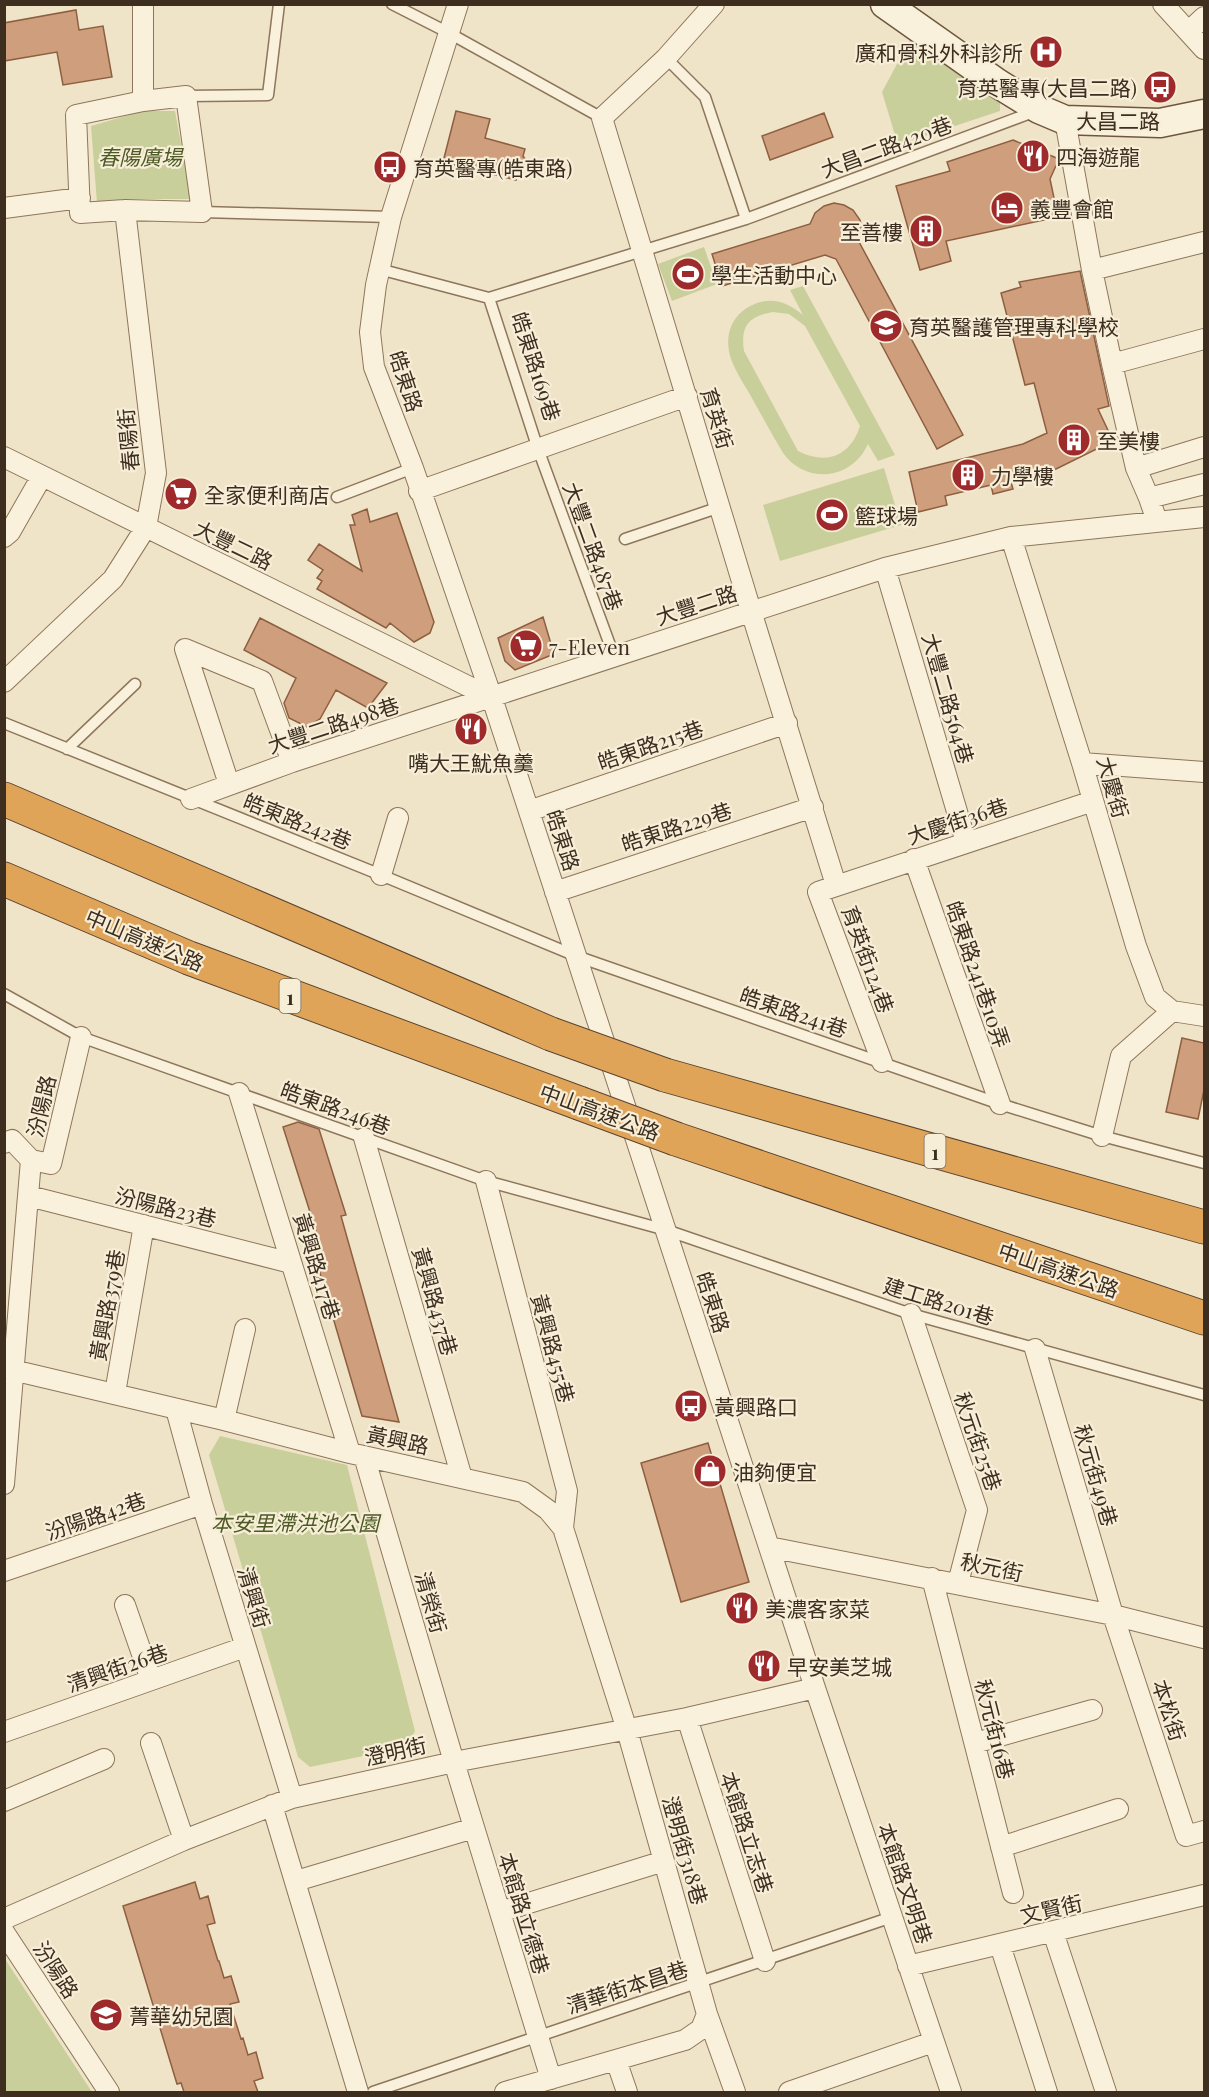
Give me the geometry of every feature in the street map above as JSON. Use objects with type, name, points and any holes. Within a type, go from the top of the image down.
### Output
[{"type":"highway","name":"1","points":[[4,799],[551,1034],[665,1075],[1204,1227]]},
{"type":"highway","name":"中山高速公路","points":[[4,879],[189,958],[676,1139],[1204,1318]]},
{"type":"street","points":[[143,4],[143,101]]},
{"type":"street","name":"皓東路","points":[[458,4],[391,217],[379,269],[370,332],[374,367],[413,468],[492,698],[815,1688]]},
{"type":"street","points":[[602,118],[666,58],[714,4]]},
{"type":"street","name":"大昌二路","points":[[885,4],[996,83],[1039,109],[1065,120],[1160,123],[1204,114]]},
{"type":"street","points":[[1162,4],[1204,49]]},
{"type":"street","points":[[1189,31],[1204,17]]},
{"type":"street","points":[[186,96],[202,212],[124,210],[80,213],[76,115],[143,101],[186,96]]},
{"type":"street","name":"育英街","points":[[602,118],[836,885]]},
{"type":"street","points":[[1065,120],[1092,270],[1112,364],[1136,468],[1157,521]]},
{"type":"street","points":[[4,208],[80,198]]},
{"type":"street","name":"春陽街","points":[[4,682],[113,579],[146,528],[156,473],[124,210]]},
{"type":"street","points":[[1092,270],[1204,242]]},
{"type":"street","points":[[1112,364],[1204,339]]},
{"type":"street","name":"皓東路169巷","points":[[419,491],[687,396]]},
{"type":"street","points":[[1136,468],[1204,447]]},
{"type":"street","name":"大豐二路","points":[[4,457],[492,698],[885,568],[1011,537],[1204,518]]},
{"type":"street","points":[[4,537],[10,532],[42,476]]},
{"type":"street","points":[[1149,498],[1204,484]]},
{"type":"street","name":"大慶街","points":[[1011,537],[1082,763],[1136,946],[1155,997],[1172,1011]]},
{"type":"street","name":"大豐二路564巷","points":[[885,568],[966,842]]},
{"type":"street","points":[[229,784],[185,649],[262,681],[292,762]]},
{"type":"street","name":"大豐二路498巷","points":[[191,799],[292,762],[492,698]]},
{"type":"street","name":"皓東路215巷","points":[[528,811],[787,723]]},
{"type":"street","points":[[1082,763],[1204,772]]},
{"type":"street","name":"大慶街36巷","points":[[836,885],[1093,801]]},
{"type":"street","name":"皓東路229巷","points":[[555,892],[813,807]]},
{"type":"street","points":[[381,874],[398,818]]},
{"type":"street","name":"皓東路241巷10弄","points":[[914,859],[1000,1104]]},
{"type":"street","name":"育英街124巷","points":[[836,885],[818,892],[882,1062]]},
{"type":"street","points":[[1102,1136],[1121,1056],[1172,1011],[1204,1016]]},
{"type":"street","name":"汾陽路","points":[[4,1484],[10,1369],[31,1160],[51,1164],[81,1037]]},
{"type":"street","name":"黃興路417巷","points":[[239,1094],[291,1263],[357,1455]]},
{"type":"street","name":"黃興路437巷","points":[[364,1138],[462,1478]]},
{"type":"street","points":[[4,1143],[12,1140],[31,1160]]},
{"type":"street","name":"黃興路455巷","points":[[486,1181],[567,1491],[563,1528]]},
{"type":"street","name":"汾陽路23巷","points":[[29,1196],[291,1263]]},
{"type":"street","name":"黃興路379巷","points":[[115,1393],[144,1226]]},
{"type":"street","name":"秋元街25巷","points":[[911,1314],[977,1510],[958,1583]]},
{"type":"street","points":[[224,1420],[245,1329]]},
{"type":"street","name":"秋元街49巷","points":[[1035,1349],[1113,1615]]},
{"type":"street","name":"黃興路","points":[[10,1369],[224,1420],[357,1455],[523,1492],[548,1510],[563,1528],[627,1730]]},
{"type":"street","name":"清興街","points":[[176,1409],[202,1504],[292,1798]]},
{"type":"street","name":"清榮街","points":[[357,1455],[454,1762]]},
{"type":"street","name":"汾陽路42巷","points":[[4,1571],[202,1504]]},
{"type":"street","name":"秋元街","points":[[769,1547],[1113,1615],[1204,1638]]},
{"type":"street","name":"秋元街16巷","points":[[932,1578],[1013,1893]]},
{"type":"street","points":[[125,1605],[151,1680]]},
{"type":"street","name":"本松街","points":[[1113,1615],[1186,1836],[1204,1831]]},
{"type":"street","name":"清興街26巷","points":[[4,1731],[245,1647]]},
{"type":"street","name":"澄明街","points":[[4,1919],[184,1840],[292,1798],[454,1762],[687,1718],[815,1688]]},
{"type":"street","name":"本館路文明巷","points":[[815,1688],[951,2092]]},
{"type":"street","points":[[975,1743],[1092,1710]]},
{"type":"street","name":"本館路立志巷","points":[[687,1718],[765,1961]]},
{"type":"street","name":"澄明街318巷","points":[[627,1730],[698,1983]]},
{"type":"street","points":[[151,1743],[184,1840]]},
{"type":"street","points":[[4,1802],[104,1759]]},
{"type":"street","name":"本館路立德巷","points":[[454,1762],[551,2079]]},
{"type":"street","points":[[272,1805],[358,2092]]},
{"type":"street","points":[[1001,1847],[1118,1809]]},
{"type":"street","points":[[296,1881],[474,1828]]},
{"type":"street","points":[[500,1912],[664,1861]]},
{"type":"street","name":"文賢街","points":[[908,1966],[1204,1895]]},
{"type":"street","name":"汾陽路","points":[[4,1932],[109,2092]]},
{"type":"street","points":[[1053,1932],[1106,2092]]},
{"type":"street","points":[[1000,1945],[1047,2092]]},
{"type":"street","points":[[698,1983],[735,2092]]},
{"type":"street","points":[[505,2092],[685,2040],[701,2029],[707,2014]]},
{"type":"street","points":[[789,2092],[933,2042]]},
{"type":"street","points":[[616,2060],[627,2092]]},
{"type":"lane","points":[[186,96],[268,95],[279,4]]},
{"type":"lane","points":[[392,4],[602,118]]},
{"type":"lane","points":[[666,58],[705,97],[746,219]]},
{"type":"lane","name":"大昌二路420巷","points":[[489,298],[746,219],[1039,109]]},
{"type":"lane","points":[[202,212],[391,217]]},
{"type":"lane","points":[[379,269],[489,298]]},
{"type":"lane","name":"皓東路169巷","points":[[489,298],[538,449]]},
{"type":"lane","name":"大豐二路487巷","points":[[538,449],[614,656]]},
{"type":"lane","points":[[337,497],[413,468]]},
{"type":"lane","points":[[625,539],[720,507]]},
{"type":"lane","points":[[67,749],[135,684]]},
{"type":"lane","name":"皓東路242巷","points":[[4,723],[381,874],[576,956]]},
{"type":"lane","name":"皓東路241巷","points":[[576,956],[1000,1104],[1102,1136],[1204,1163]]},
{"type":"lane","name":"皓東路246巷","points":[[4,994],[81,1037],[239,1094],[486,1181],[666,1230]]},
{"type":"lane","name":"建工路201巷","points":[[666,1230],[911,1314],[1204,1395]]},
{"type":"lane","name":"清華街本昌巷","points":[[374,2092],[892,1917]]},
{"type":"green space","points":[[912,36],[1000,97],[1000,111],[898,145],[882,92]]},
{"type":"green space","name":"春陽廣場","points":[[143,111],[175,111],[191,199],[127,199],[97,203],[91,126]]},
{"type":"green space","name":"學生活動中心","points":[[704,247],[717,284],[672,301],[658,264]]},
{"type":"green space","points":[[803,286],[895,455],[878,461],[868,444],[861,456],[851,465],[840,471],[816,474],[793,463],[783,453],[731,359],[728,341],[736,318],[748,307],[757,303],[782,302],[803,315],[790,290]],"holes":[[[773,312],[789,314],[805,326],[860,426],[850,445],[836,455],[818,457],[798,451],[744,351],[743,335],[752,320]]]},
{"type":"green space","name":"籃球場","points":[[884,468],[901,525],[780,561],[763,505]]},
{"type":"green space","name":"本安里滯洪池公園","points":[[220,1436],[347,1465],[415,1731],[407,1747],[310,1767],[298,1757],[209,1455]]},
{"type":"green space","points":[[5,1959],[92,2092],[5,2092]]},
{"type":"building","points":[[76,10],[79,30],[103,26],[112,77],[63,85],[57,52],[4,61],[4,23]]},
{"type":"building","points":[[456,111],[490,119],[485,138],[525,149],[523,156],[528,163],[519,170],[516,180],[443,162]]},
{"type":"building","points":[[824,113],[833,137],[770,160],[762,136]]},
{"type":"building","points":[[1013,140],[1059,159],[1050,179],[1058,217],[946,241],[951,261],[920,270],[896,186],[950,171],[947,162]]},
{"type":"building","points":[[834,203],[853,210],[860,220],[862,230],[858,240],[963,435],[937,449],[836,259],[825,255],[722,286],[712,254],[810,224],[815,213],[824,206]]},
{"type":"building","points":[[1080,271],[1109,406],[1098,409],[1113,441],[1054,470],[1010,479],[1013,489],[993,494],[991,485],[945,496],[947,505],[918,512],[909,472],[1023,444],[1047,433],[1034,383],[1025,385],[1001,293],[1021,287],[1019,282]]},
{"type":"building","points":[[367,509],[370,522],[397,513],[434,622],[430,633],[414,642],[390,623],[386,628],[317,589],[322,581],[317,578],[323,570],[308,560],[319,544],[362,571],[350,525],[355,525],[352,515]]},
{"type":"building","name":"7-Eleven","points":[[543,617],[554,654],[515,670],[505,661],[498,638]]},
{"type":"building","points":[[260,618],[387,683],[368,708],[336,690],[320,719],[307,727],[289,718],[284,703],[296,678],[244,650]]},
{"type":"building","points":[[1182,1038],[1204,1043],[1204,1090],[1198,1119],[1166,1112]]},
{"type":"building","points":[[298,1122],[319,1129],[346,1215],[341,1216],[399,1422],[362,1416],[309,1236],[317,1234],[283,1127]]},
{"type":"building","points":[[708,1443],[749,1582],[681,1602],[641,1463]]},
{"type":"building","points":[[195,1882],[200,1899],[208,1896],[215,1923],[207,1925],[224,1978],[231,1976],[239,2002],[230,2004],[241,2039],[243,2038],[248,2055],[256,2052],[263,2078],[254,2081],[258,2092],[184,2092],[181,2083],[177,2084],[123,1906]]},
{"type":"place","name":"廣和骨科外科診所","points":[[1046,52]]},
{"type":"place","name":"育英醫專(大昌二路)","points":[[1160,87]]},
{"type":"place","name":"四海遊龍","points":[[1033,156]]},
{"type":"place","name":"育英醫專(皓東路)","points":[[390,167]]},
{"type":"place","name":"義豐會館","points":[[1007,208]]},
{"type":"place","name":"至善樓","points":[[926,231]]},
{"type":"place","name":"學生活動中心","points":[[688,274]]},
{"type":"place","name":"育英醫護管理專科學校","points":[[886,326]]},
{"type":"place","name":"至美樓","points":[[1074,440]]},
{"type":"place","name":"力學樓","points":[[968,475]]},
{"type":"place","name":"全家便利商店","points":[[181,494]]},
{"type":"place","name":"籃球場","points":[[832,515]]},
{"type":"place","name":"7-Eleven","points":[[526,646]]},
{"type":"place","name":"嘴大王魷魚羹","points":[[471,729]]},
{"type":"place","name":"黃興路口","points":[[691,1406]]},
{"type":"place","name":"油夠便宜","points":[[710,1471]]},
{"type":"place","name":"美濃客家菜","points":[[742,1608]]},
{"type":"place","name":"早安美芝城","points":[[764,1666]]},
{"type":"place","name":"菁華幼兒園","points":[[106,2015]]}]
